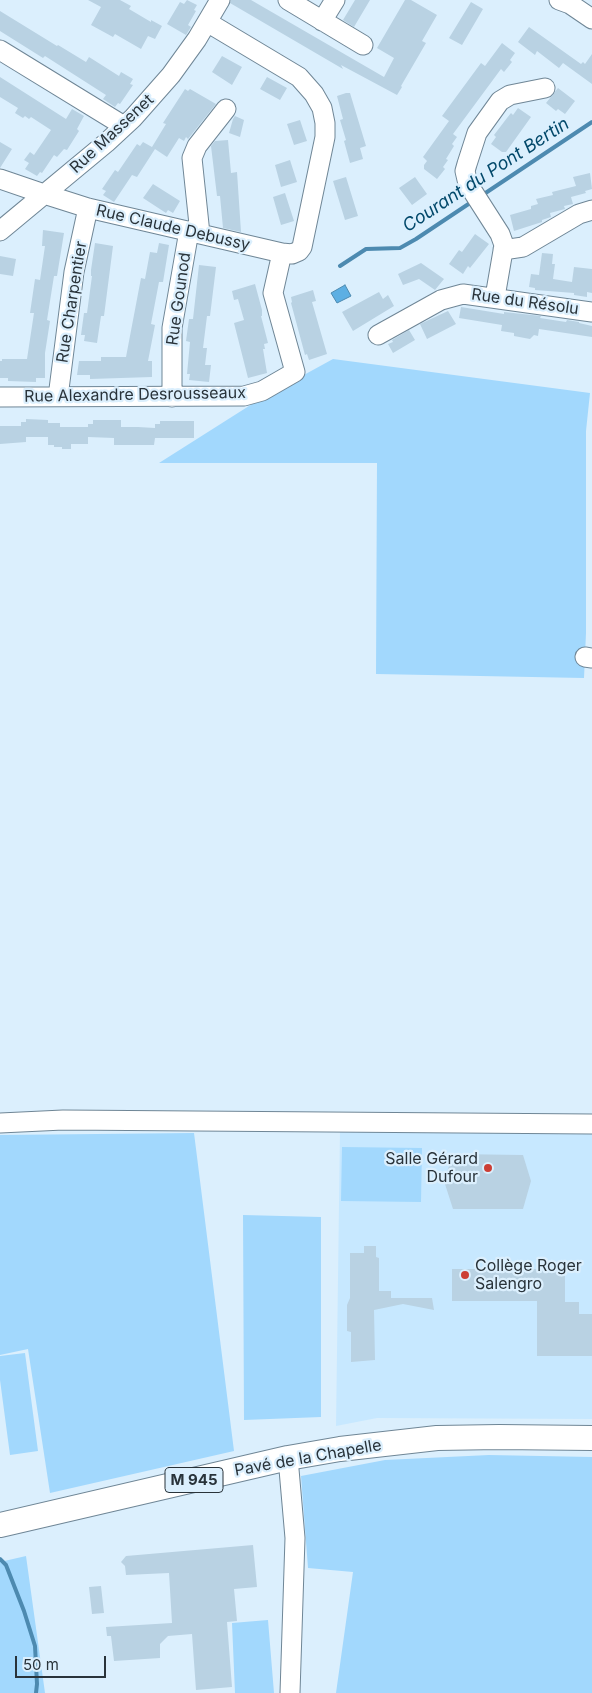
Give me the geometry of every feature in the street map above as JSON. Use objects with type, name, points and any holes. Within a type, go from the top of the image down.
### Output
[{"type":"main road","name":"Pavé de la Chapelle","points":[[0,1525],[288,1458],[374,1444],[437,1438],[592,1438]]},
{"type":"street","name":"Rue Massenet","points":[[0,230],[124,126],[171,75],[220,0]]},
{"type":"street","points":[[288,0],[363,45]]},
{"type":"street","points":[[322,21],[335,0]]},
{"type":"street","points":[[559,0],[570,4],[592,19]]},
{"type":"street","name":"Rue Claude Debussy","points":[[0,179],[88,208],[282,253],[296,253],[302,247],[324,137],[325,123],[322,108],[314,94],[300,78],[207,22]]},
{"type":"street","points":[[0,50],[124,126]]},
{"type":"street","points":[[495,297],[504,250],[500,234],[471,190],[465,171],[474,140],[481,126],[504,97],[545,88]]},
{"type":"street","name":"Rue Gounod","points":[[172,397],[172,328],[195,232],[192,158],[197,146],[226,109]]},
{"type":"street","name":"Rue Charpentier","points":[[58,397],[74,272],[88,208]]},
{"type":"street","points":[[504,250],[523,247],[579,214],[592,210]]},
{"type":"street","name":"Rue Alexandre Desrousseaux","points":[[0,397],[172,397],[250,395],[262,391],[296,372],[273,292],[282,253]]},
{"type":"street","name":"Rue du Résolu","points":[[378,335],[448,297],[463,294],[592,312]]},
{"type":"street","points":[[0,1123],[63,1120],[592,1124]]},
{"type":"street","points":[[288,1458],[295,1538],[290,1693]]},
{"type":"shaded area","points":[[345,285],[351,296],[337,303],[331,293]]},
{"type":"shaded area","points":[[333,359],[590,393],[586,431],[586,633],[584,678],[376,674],[377,463],[159,463],[260,399]]},
{"type":"shaded area","name":"Collège Roger Salengro","points":[[340,1130],[592,1133],[592,1419],[377,1418],[336,1426]]},
{"type":"shaded area","points":[[194,1133],[234,1451],[50,1493],[28,1349],[0,1355],[0,1135]]},
{"type":"shaded area","points":[[342,1147],[422,1148],[421,1202],[341,1201]]},
{"type":"shaded area","points":[[243,1215],[321,1217],[321,1417],[244,1420]]},
{"type":"shaded area","points":[[25,1353],[38,1451],[10,1455],[0,1380],[0,1356]]},
{"type":"shaded area","points":[[489,1455],[592,1457],[592,1693],[336,1693],[353,1572],[308,1568],[301,1476],[385,1460]]},
{"type":"shaded area","points":[[26,1556],[45,1693],[0,1693],[0,1562]]},
{"type":"shaded area","points":[[268,1620],[274,1693],[235,1693],[232,1623]]},
{"type":"building","points":[[88,0],[120,0],[131,6],[129,9],[162,26],[155,39],[148,36],[141,49],[115,34],[113,37],[91,25],[101,7]]},
{"type":"building","points":[[187,0],[197,5],[194,10],[196,11],[188,25],[191,27],[186,35],[167,24],[180,2],[184,4]]},
{"type":"building","points":[[231,0],[251,0],[384,77],[394,58],[377,48],[405,0],[411,0],[437,15],[422,41],[426,43],[397,95],[341,65],[343,69],[230,3]]},
{"type":"building","points":[[355,0],[370,0],[354,27],[343,20]]},
{"type":"building","points":[[471,2],[483,9],[462,45],[449,38]]},
{"type":"building","points":[[0,11],[86,62],[89,57],[119,76],[121,72],[133,79],[130,84],[133,85],[120,104],[118,103],[115,107],[103,99],[106,95],[45,56],[43,58],[0,31]]},
{"type":"building","points":[[529,27],[581,64],[583,62],[585,64],[592,54],[592,84],[563,63],[559,68],[537,51],[535,55],[518,42]]},
{"type":"building","points":[[502,43],[515,53],[510,60],[512,62],[504,72],[501,69],[453,134],[457,137],[452,144],[454,146],[446,159],[448,160],[443,167],[445,169],[437,179],[424,169],[427,161],[423,157],[449,121],[442,116],[481,63],[485,66]]},
{"type":"building","points":[[222,56],[242,67],[232,85],[212,72]]},
{"type":"building","points":[[0,77],[66,119],[72,109],[84,116],[77,129],[79,131],[67,150],[64,149],[57,157],[54,155],[42,173],[40,172],[37,176],[25,169],[29,163],[24,160],[30,152],[34,155],[51,130],[31,117],[29,119],[25,116],[23,118],[15,113],[18,108],[0,97]]},
{"type":"building","points":[[267,77],[287,88],[280,100],[260,89]]},
{"type":"building","points":[[558,88],[575,101],[565,114],[558,109],[556,111],[546,103]]},
{"type":"building","points":[[185,89],[188,91],[190,89],[216,104],[188,139],[186,137],[184,141],[179,138],[167,157],[155,149],[137,177],[132,175],[114,202],[103,195],[106,191],[102,189],[115,170],[118,172],[137,144],[140,146],[143,142],[152,147],[166,124],[163,123]]},
{"type":"building","points":[[350,93],[366,146],[360,148],[363,159],[350,163],[344,141],[346,140],[340,120],[343,119],[337,96]]},
{"type":"building","points":[[518,108],[531,117],[506,152],[502,152],[491,144],[496,137],[494,135],[511,113],[513,115]]},
{"type":"building","points":[[235,116],[244,120],[240,137],[229,133]]},
{"type":"building","points":[[300,120],[307,141],[294,145],[287,124]]},
{"type":"building","points":[[228,140],[231,173],[237,172],[241,232],[223,228],[220,196],[217,196],[211,146],[215,141]]},
{"type":"building","points":[[0,142],[12,149],[0,168]]},
{"type":"building","points":[[290,160],[297,182],[281,187],[275,165]]},
{"type":"building","points":[[590,173],[592,189],[585,191],[586,193],[571,197],[573,204],[564,206],[565,209],[550,213],[551,217],[542,220],[542,222],[514,231],[510,215],[531,209],[531,206],[538,204],[536,199],[553,195],[552,192],[576,186],[573,177]]},
{"type":"building","points":[[346,177],[358,216],[345,220],[333,181]]},
{"type":"building","points":[[415,177],[427,194],[412,205],[399,188]]},
{"type":"building","points":[[153,184],[180,201],[173,213],[168,210],[166,213],[143,198]]},
{"type":"building","points":[[285,193],[294,221],[281,225],[273,197]]},
{"type":"building","points":[[43,230],[64,233],[57,276],[54,276],[47,320],[50,321],[45,353],[45,378],[36,378],[36,382],[8,381],[8,378],[0,378],[0,361],[2,359],[27,359],[34,313],[30,313],[35,279],[40,280],[45,246],[42,246]]},
{"type":"building","points":[[475,234],[489,244],[463,274],[449,264],[459,250],[462,252]]},
{"type":"building","points":[[95,243],[113,246],[104,316],[101,316],[97,343],[84,341],[85,335],[81,335],[84,313],[87,313]]},
{"type":"building","points":[[159,243],[169,245],[163,282],[159,282],[151,324],[155,325],[148,361],[152,361],[152,377],[90,379],[90,375],[77,375],[79,361],[101,361],[101,357],[126,357],[141,278],[145,279],[150,252],[157,253]]},
{"type":"building","points":[[542,253],[553,254],[552,264],[555,264],[553,279],[572,282],[574,267],[592,269],[592,293],[587,292],[587,297],[574,295],[574,293],[535,290],[535,288],[529,287],[531,274],[539,275]]},
{"type":"building","points":[[0,256],[16,259],[13,276],[0,274]]},
{"type":"building","points":[[421,263],[444,279],[435,290],[419,279],[403,285],[398,274]]},
{"type":"building","points":[[199,265],[216,267],[210,316],[207,316],[203,348],[207,348],[205,365],[211,365],[209,382],[189,380],[190,374],[187,374],[190,342],[186,341],[189,319],[193,319]]},
{"type":"building","points":[[255,284],[268,343],[264,344],[265,349],[263,349],[267,373],[248,378],[234,323],[244,320],[238,299],[234,300],[232,291]]},
{"type":"building","points":[[313,290],[316,301],[312,302],[327,354],[309,360],[307,354],[305,355],[291,297]]},
{"type":"building","points":[[379,292],[383,299],[388,295],[394,306],[353,331],[342,312]]},
{"type":"building","points":[[461,307],[504,314],[504,312],[541,316],[540,318],[566,322],[567,320],[579,322],[592,326],[592,337],[539,329],[538,336],[534,335],[530,339],[514,336],[514,333],[501,331],[502,325],[459,318]]},
{"type":"building","points":[[448,311],[456,324],[427,339],[420,324]]},
{"type":"building","points":[[409,330],[415,340],[393,353],[388,344]]},
{"type":"building","points":[[26,419],[48,420],[48,423],[60,423],[60,427],[88,427],[88,424],[93,424],[93,420],[121,420],[121,427],[155,428],[155,424],[160,424],[160,421],[194,421],[194,438],[155,438],[154,445],[114,445],[114,438],[88,437],[88,444],[71,444],[71,449],[62,449],[62,447],[48,445],[48,437],[26,437],[26,442],[0,444],[0,426],[21,426],[21,422],[26,422]]},
{"type":"building","name":"Salle Gérard Dufour","points":[[453,1154],[523,1155],[531,1181],[523,1209],[453,1209],[444,1181]]},
{"type":"building","points":[[364,1246],[376,1246],[376,1257],[379,1258],[379,1291],[391,1291],[391,1298],[432,1298],[434,1310],[403,1304],[374,1310],[375,1360],[351,1362],[351,1332],[347,1331],[347,1305],[350,1298],[350,1253],[364,1253]]},
{"type":"building","points":[[452,1269],[565,1269],[565,1302],[579,1302],[579,1314],[592,1314],[592,1356],[537,1356],[537,1301],[452,1301]]},
{"type":"building","points":[[253,1545],[257,1587],[234,1589],[237,1621],[227,1622],[232,1687],[196,1690],[192,1634],[168,1636],[160,1644],[160,1658],[114,1661],[111,1636],[107,1636],[106,1627],[172,1623],[169,1573],[126,1575],[125,1566],[121,1562],[126,1556]]},
{"type":"building","points":[[101,1586],[104,1613],[92,1614],[89,1587]]},
{"type":"waterway","name":"Courant du Pont Bertin","points":[[481,196],[592,122]]},
{"type":"waterway","name":"Courant du Pont Bertin","points":[[340,266],[366,249],[400,248],[473,201]]},
{"type":"waterway","points":[[0,1559],[6,1565],[35,1646],[36,1693]]},
{"type":"place","name":"Salle Gérard Dufour","points":[[488,1168]]},
{"type":"place","name":"Collège Roger Salengro","points":[[465,1275]]}]
